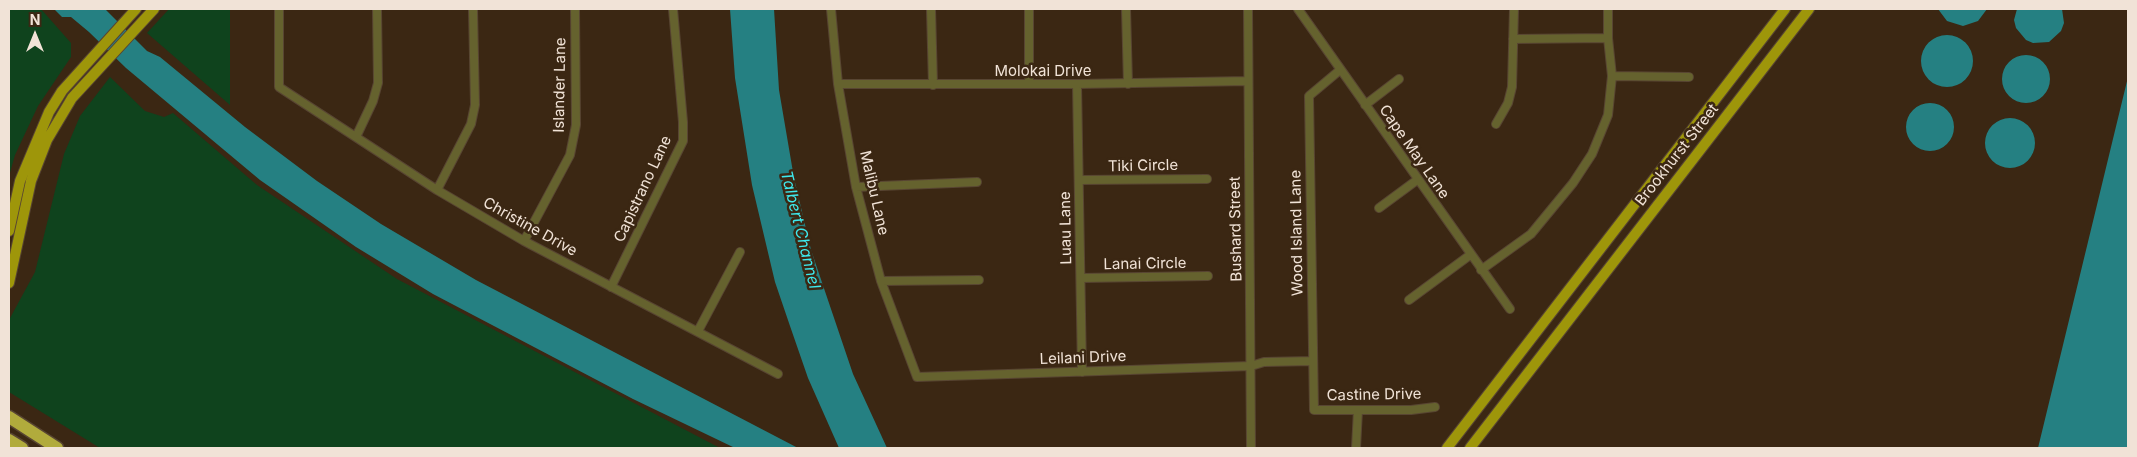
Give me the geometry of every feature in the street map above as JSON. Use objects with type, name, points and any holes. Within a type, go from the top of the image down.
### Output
[{"type":"highway","points":[[9,417],[57,448]]},
{"type":"highway","points":[[9,440],[22,448]]},
{"type":"main road","points":[[9,283],[31,181],[47,140],[72,98],[154,9]]},
{"type":"main road","name":"Brookhurst Street","points":[[1447,448],[1785,9]]},
{"type":"main road","name":"Brookhurst Street","points":[[1470,448],[1809,9]]},
{"type":"main road","points":[[9,232],[20,181],[37,138],[62,91],[133,12]]},
{"type":"main road","points":[[1556,308],[1570,319]]},
{"type":"street","name":"Christine Drive","points":[[279,9],[279,87],[437,190],[524,241],[778,374]]},
{"type":"street","points":[[356,137],[373,101],[378,83],[377,9]]},
{"type":"street","points":[[437,190],[471,124],[474,105],[473,9]]},
{"type":"street","name":"Islander Lane","points":[[524,241],[570,155],[576,125],[575,9]]},
{"type":"street","name":"Capistrano Lane","points":[[611,287],[683,141],[673,9]]},
{"type":"street","name":"Malibu Lane","points":[[832,9],[838,84],[856,187],[881,281],[917,377]]},
{"type":"street","points":[[931,9],[933,85]]},
{"type":"street","points":[[1028,9],[1029,84]]},
{"type":"street","points":[[1126,9],[1128,84]]},
{"type":"street","name":"Bushard Street","points":[[1248,9],[1251,448]]},
{"type":"street","name":"Cape May Lane","points":[[1298,9],[1417,180],[1510,309]]},
{"type":"street","points":[[1496,124],[1508,103],[1512,87],[1514,9]]},
{"type":"street","points":[[1481,270],[1531,234],[1573,183],[1592,154],[1608,115],[1612,76],[1608,38],[1608,9]]},
{"type":"street","points":[[1513,39],[1608,38]]},
{"type":"street","name":"Wood Island Lane","points":[[1314,410],[1309,96],[1340,70]]},
{"type":"street","points":[[1612,76],[1689,77]]},
{"type":"street","points":[[1365,105],[1399,79]]},
{"type":"street","name":"Molokai Drive","points":[[838,84],[1128,84],[1248,81]]},
{"type":"street","name":"Luau Lane","points":[[1076,84],[1082,372]]},
{"type":"street","name":"Tiki Circle","points":[[1079,180],[1207,179]]},
{"type":"street","points":[[1378,208],[1417,180]]},
{"type":"street","points":[[856,187],[977,182]]},
{"type":"street","points":[[698,331],[740,252]]},
{"type":"street","points":[[1409,300],[1470,254]]},
{"type":"street","name":"Lanai Circle","points":[[1081,278],[1208,276]]},
{"type":"street","points":[[881,281],[979,280]]},
{"type":"street","name":"Leilani Drive","points":[[917,377],[1251,366],[1264,362],[1313,361]]},
{"type":"street","name":"Castine Drive","points":[[1314,410],[1435,407]]},
{"type":"street","points":[[1356,448],[1358,410]]},
{"type":"green space","points":[[9,9],[41,9],[71,43],[71,57],[38,106],[15,155],[9,176]]},
{"type":"green space","points":[[169,9],[230,9],[230,105],[147,33]]},
{"type":"green space","points":[[110,77],[145,111],[164,117],[173,113],[257,185],[397,279],[720,448],[100,448],[9,392],[9,320],[35,272],[64,154],[80,116]]},
{"type":"water","points":[[54,9],[105,9],[147,51],[160,57],[245,127],[317,181],[381,224],[476,280],[798,448],[735,448],[633,399],[433,294],[356,247],[260,180],[126,68],[71,17],[62,17]]},
{"type":"water","name":"Talbert Channel","points":[[730,9],[774,9],[779,90],[794,178],[811,250],[853,374],[887,448],[839,448],[808,378],[775,282],[752,185],[735,78]]},
{"type":"water","points":[[1938,9],[1987,9],[1978,21],[1963,26],[1947,21]]},
{"type":"water","points":[[2017,9],[2062,9],[2064,23],[2061,31],[2049,42],[2033,43],[2026,40],[2016,28],[2014,20]]},
{"type":"water","points":[[1947,35],[1961,39],[1969,47],[1973,61],[1969,75],[1961,83],[1947,87],[1933,83],[1925,75],[1921,61],[1925,47],[1933,39]]},
{"type":"water","points":[[2021,55],[2031,55],[2043,62],[2050,74],[2050,84],[2043,96],[2031,103],[2021,103],[2013,99],[2006,92],[2002,84],[2002,74],[2006,66],[2013,59]]},
{"type":"water","points":[[2128,77],[2128,448],[2038,448]]},
{"type":"water","points":[[1925,103],[1935,103],[1944,107],[1950,113],[1953,118],[1953,136],[1944,147],[1935,151],[1925,151],[1916,147],[1910,141],[1906,132],[1906,122],[1910,113],[1916,107]]},
{"type":"water","points":[[2010,118],[2019,120],[2030,129],[2035,143],[2033,152],[2024,163],[2010,168],[2001,166],[1990,157],[1985,143],[1987,134],[1996,123]]}]
